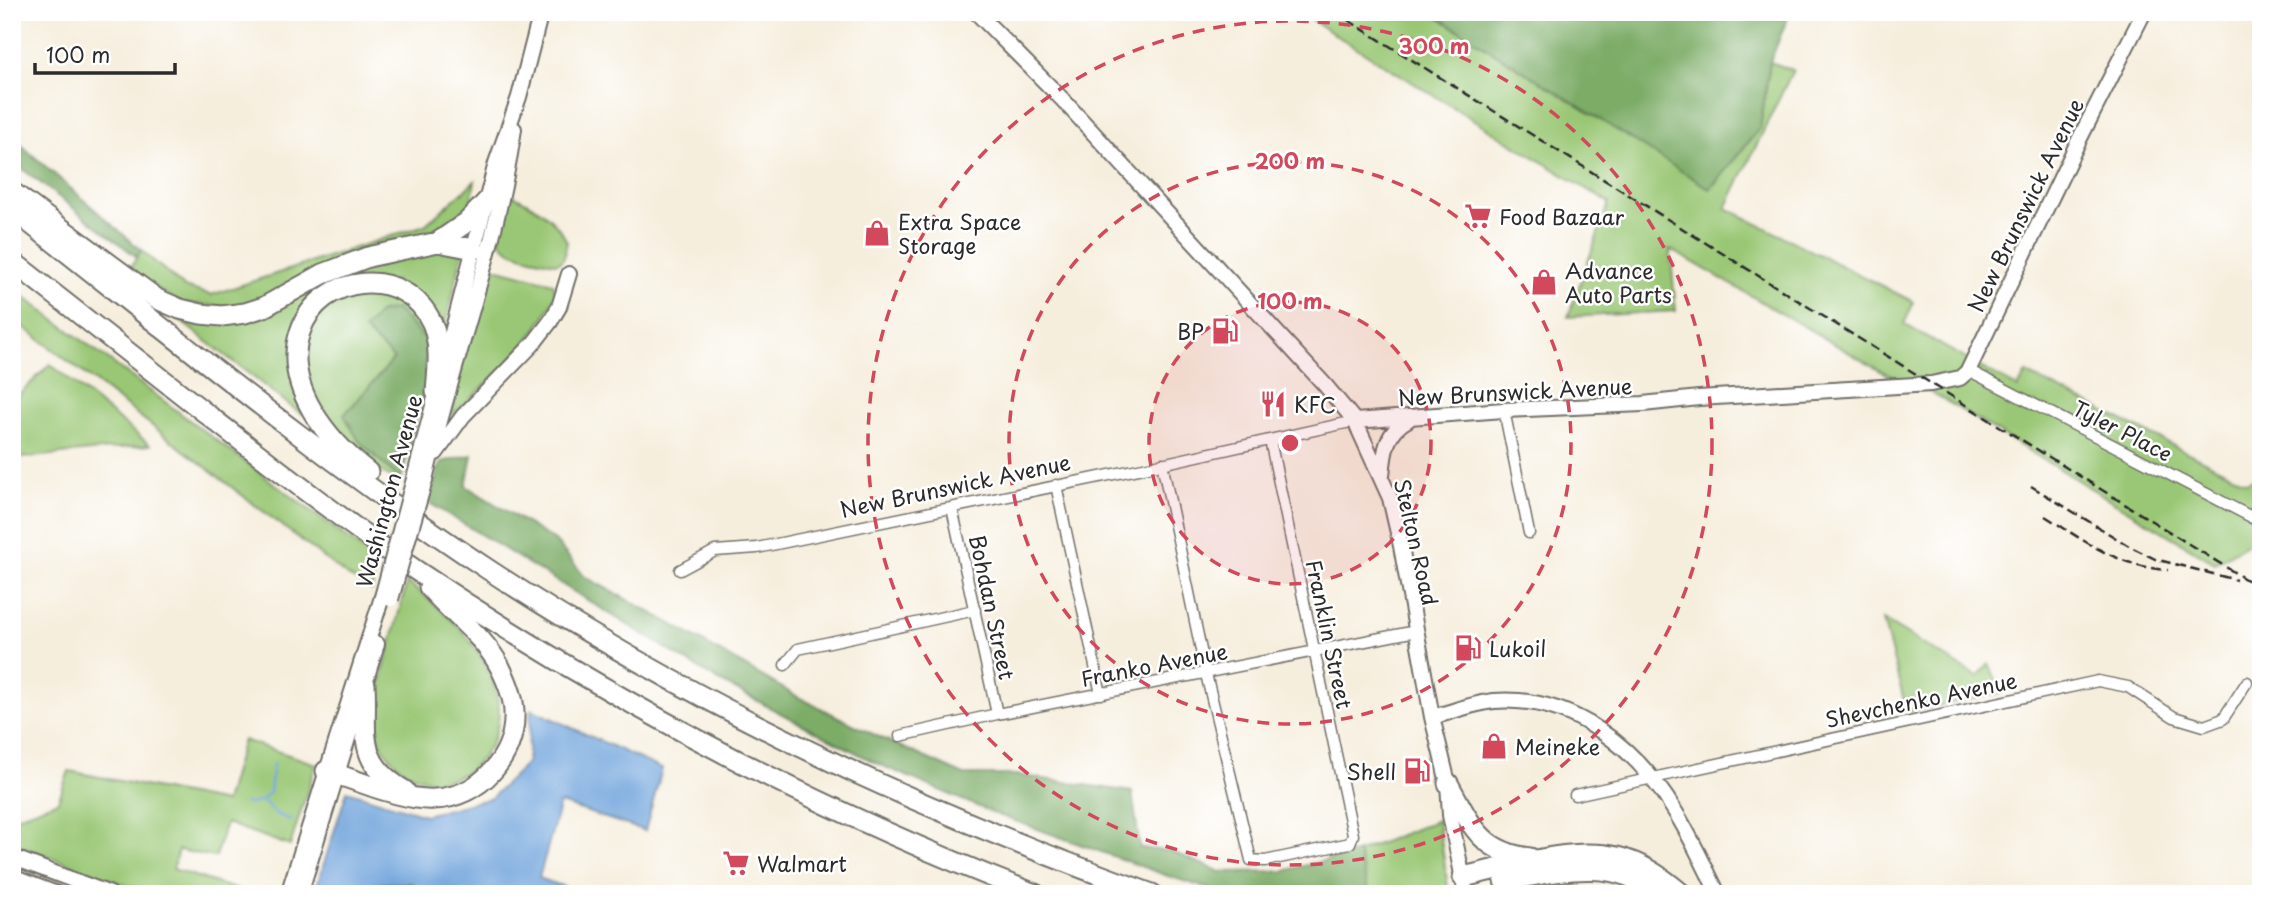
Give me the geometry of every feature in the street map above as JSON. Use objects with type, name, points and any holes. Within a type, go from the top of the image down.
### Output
[{"type":"highway","points":[[12,192],[157,299],[180,309],[222,316],[264,307],[345,264],[438,242],[467,222],[488,200]]},
{"type":"highway","points":[[12,209],[231,381],[421,524],[608,644],[783,739],[918,802],[1152,894]]},
{"type":"highway","points":[[438,242],[474,249]]},
{"type":"highway","points":[[12,261],[277,470],[416,570],[565,666],[723,754],[849,816],[1035,894]]},
{"type":"highway","points":[[421,524],[397,494],[361,466],[330,436],[312,410],[297,371],[295,356],[300,331],[320,301],[341,288],[370,282],[398,288],[416,300],[432,324],[438,345],[436,392]]},
{"type":"highway","points":[[332,773],[396,793],[433,800],[451,797],[475,787],[489,776],[508,746],[514,714],[507,682],[480,638],[440,600],[416,570]]},
{"type":"highway","points":[[365,684],[364,735],[372,760],[396,785],[415,797]]},
{"type":"highway","points":[[1448,783],[1469,821],[1487,842],[1505,853],[1546,867],[1603,869],[1631,876],[1657,894]]},
{"type":"highway","points":[[1465,886],[1546,867],[1576,855],[1604,854],[1647,868],[1682,894]]},
{"type":"highway","points":[[1517,894],[1546,867]]},
{"type":"main road","name":"Washington Avenue","points":[[300,894],[332,773],[420,478],[436,392],[496,163],[519,97],[541,12]]},
{"type":"main road","name":"Stelton Road","points":[[976,12],[1062,99],[1355,421],[1390,498],[1432,717],[1448,783],[1450,815],[1465,886]]},
{"type":"main road","name":"New Brunswick Avenue","points":[[1355,421],[1931,384],[1960,378],[1968,370],[2144,12]]},
{"type":"main road","name":"Washington Avenue","points":[[420,478],[429,462],[492,235],[510,158],[519,97]]},
{"type":"main road","points":[[429,462],[463,415],[533,344],[559,307],[569,274]]},
{"type":"main road","points":[[1382,477],[1384,451],[1391,434],[1399,424],[1409,418]]},
{"type":"main road","name":"Washington Avenue","points":[[288,894],[303,845],[365,684],[386,598]]},
{"type":"main road","points":[[1432,717],[1492,702],[1518,701],[1568,712],[1608,734],[1632,755],[1675,810],[1718,894]]},
{"type":"main road","points":[[281,894],[303,845]]},
{"type":"main road","points":[[12,857],[110,894]]},
{"type":"main road","points":[[12,877],[57,894]]},
{"type":"street","name":"Tyler Place","points":[[1968,370],[2257,520]]},
{"type":"street","points":[[1504,410],[1529,533]]},
{"type":"street","name":"New Brunswick Avenue","points":[[680,570],[715,551],[757,548],[1355,421]]},
{"type":"street","name":"Franklin Street","points":[[1206,674],[1251,860],[1265,861],[1350,843],[1353,835],[1270,440]]},
{"type":"street","points":[[1162,463],[1206,674]]},
{"type":"street","points":[[1056,485],[1101,694]]},
{"type":"street","points":[[2257,520],[2261,502]]},
{"type":"street","name":"Bohdan Street","points":[[952,508],[997,714]]},
{"type":"street","points":[[785,665],[798,649],[975,610]]},
{"type":"street","name":"Franko Avenue","points":[[900,736],[997,714],[1416,631]]},
{"type":"street","name":"Shevchenko Avenue","points":[[1576,794],[2098,681],[2128,687],[2174,717],[2204,726],[2223,719],[2247,682]]},
{"type":"green space","points":[[1306,12],[1430,12],[1710,189],[1760,128],[1770,62],[1793,70],[1726,208],[1914,302],[1904,324],[2018,388],[2026,373],[2247,482],[2261,475],[2261,535],[2215,563],[1931,392],[1881,371],[1670,249],[1676,311],[1568,317],[1609,203],[1316,23]]},
{"type":"green space","points":[[1430,12],[1790,12],[1770,62],[1760,128],[1710,189]]},
{"type":"green space","points":[[12,137],[141,250],[137,257],[12,161]]},
{"type":"green space","points":[[475,181],[469,214],[447,231],[241,308],[181,303],[128,272],[141,250],[184,287],[211,295],[425,225]]},
{"type":"green space","points":[[509,193],[535,207],[557,225],[567,242],[564,257],[560,262],[520,255],[500,240],[499,233]]},
{"type":"green space","points":[[438,248],[463,252],[444,331],[395,281],[305,309],[304,410],[301,414],[161,306],[211,321],[340,270]]},
{"type":"green space","points":[[492,267],[553,283],[556,294],[537,329],[524,345],[452,416],[457,380]]},
{"type":"green space","points":[[12,288],[377,560],[372,590],[346,575],[12,318]]},
{"type":"green space","points":[[377,288],[414,306],[432,335],[426,340],[396,309],[379,313],[364,330],[394,359],[345,415],[359,441],[401,480],[397,483],[354,451],[322,414],[305,375],[306,333],[315,316],[339,294]]},
{"type":"green space","points":[[396,309],[426,340],[425,386],[401,480],[359,441],[344,415],[394,359],[364,330],[379,313]]},
{"type":"green space","points":[[50,364],[150,445],[12,459],[12,402]]},
{"type":"green space","points":[[472,455],[466,486],[555,541],[585,577],[798,697],[877,736],[964,775],[1017,775],[1132,792],[1140,848],[1170,851],[1221,872],[1283,871],[1358,852],[1369,894],[1225,894],[993,813],[876,763],[719,681],[428,502],[441,462]]},
{"type":"green space","points":[[407,582],[444,613],[469,639],[488,669],[498,700],[497,726],[492,743],[482,758],[456,777],[423,779],[406,771],[384,750],[377,733],[375,703]]},
{"type":"green space","points":[[1883,620],[1978,677],[1989,664],[2002,693],[1907,712]]},
{"type":"green space","points":[[243,740],[316,764],[290,846],[226,823],[215,857],[178,850],[173,869],[250,894],[150,894],[12,843],[12,818],[58,801],[69,771],[225,802]]},
{"type":"green space","points":[[1438,820],[1449,894],[1369,894],[1358,852]]},
{"type":"green space","points":[[411,883],[426,894],[314,894],[317,885]]},
{"type":"water","points":[[531,709],[662,769],[645,831],[560,803],[539,878],[585,894],[426,894],[411,883],[317,885],[347,791],[425,815],[491,798],[527,763]]},
{"type":"waterway","points":[[263,799],[270,792],[273,764]]},
{"type":"waterway","points":[[244,803],[253,804],[262,800],[276,814],[291,820]]},
{"type":"railway","points":[[1335,12],[2261,589]]},
{"type":"railway","points":[[2031,486],[2155,559],[2236,580]]},
{"type":"railway","points":[[2045,516],[2117,558],[2133,564],[2168,570]]},
{"type":"place","name":"Food Bazaar","points":[[1478,216]]},
{"type":"place","name":"Extra Space Storage","points":[[877,233]]},
{"type":"place","name":"Advance Auto Parts","points":[[1544,282]]},
{"type":"place","name":"BP","points":[[1225,331]]},
{"type":"place","name":"KFC","points":[[1273,404]]},
{"type":"place","name":"Lukoil","points":[[1468,648]]},
{"type":"place","name":"Meineke","points":[[1494,746]]},
{"type":"place","name":"Shell","points":[[1417,771]]},
{"type":"place","name":"Walmart","points":[[736,863]]}]
